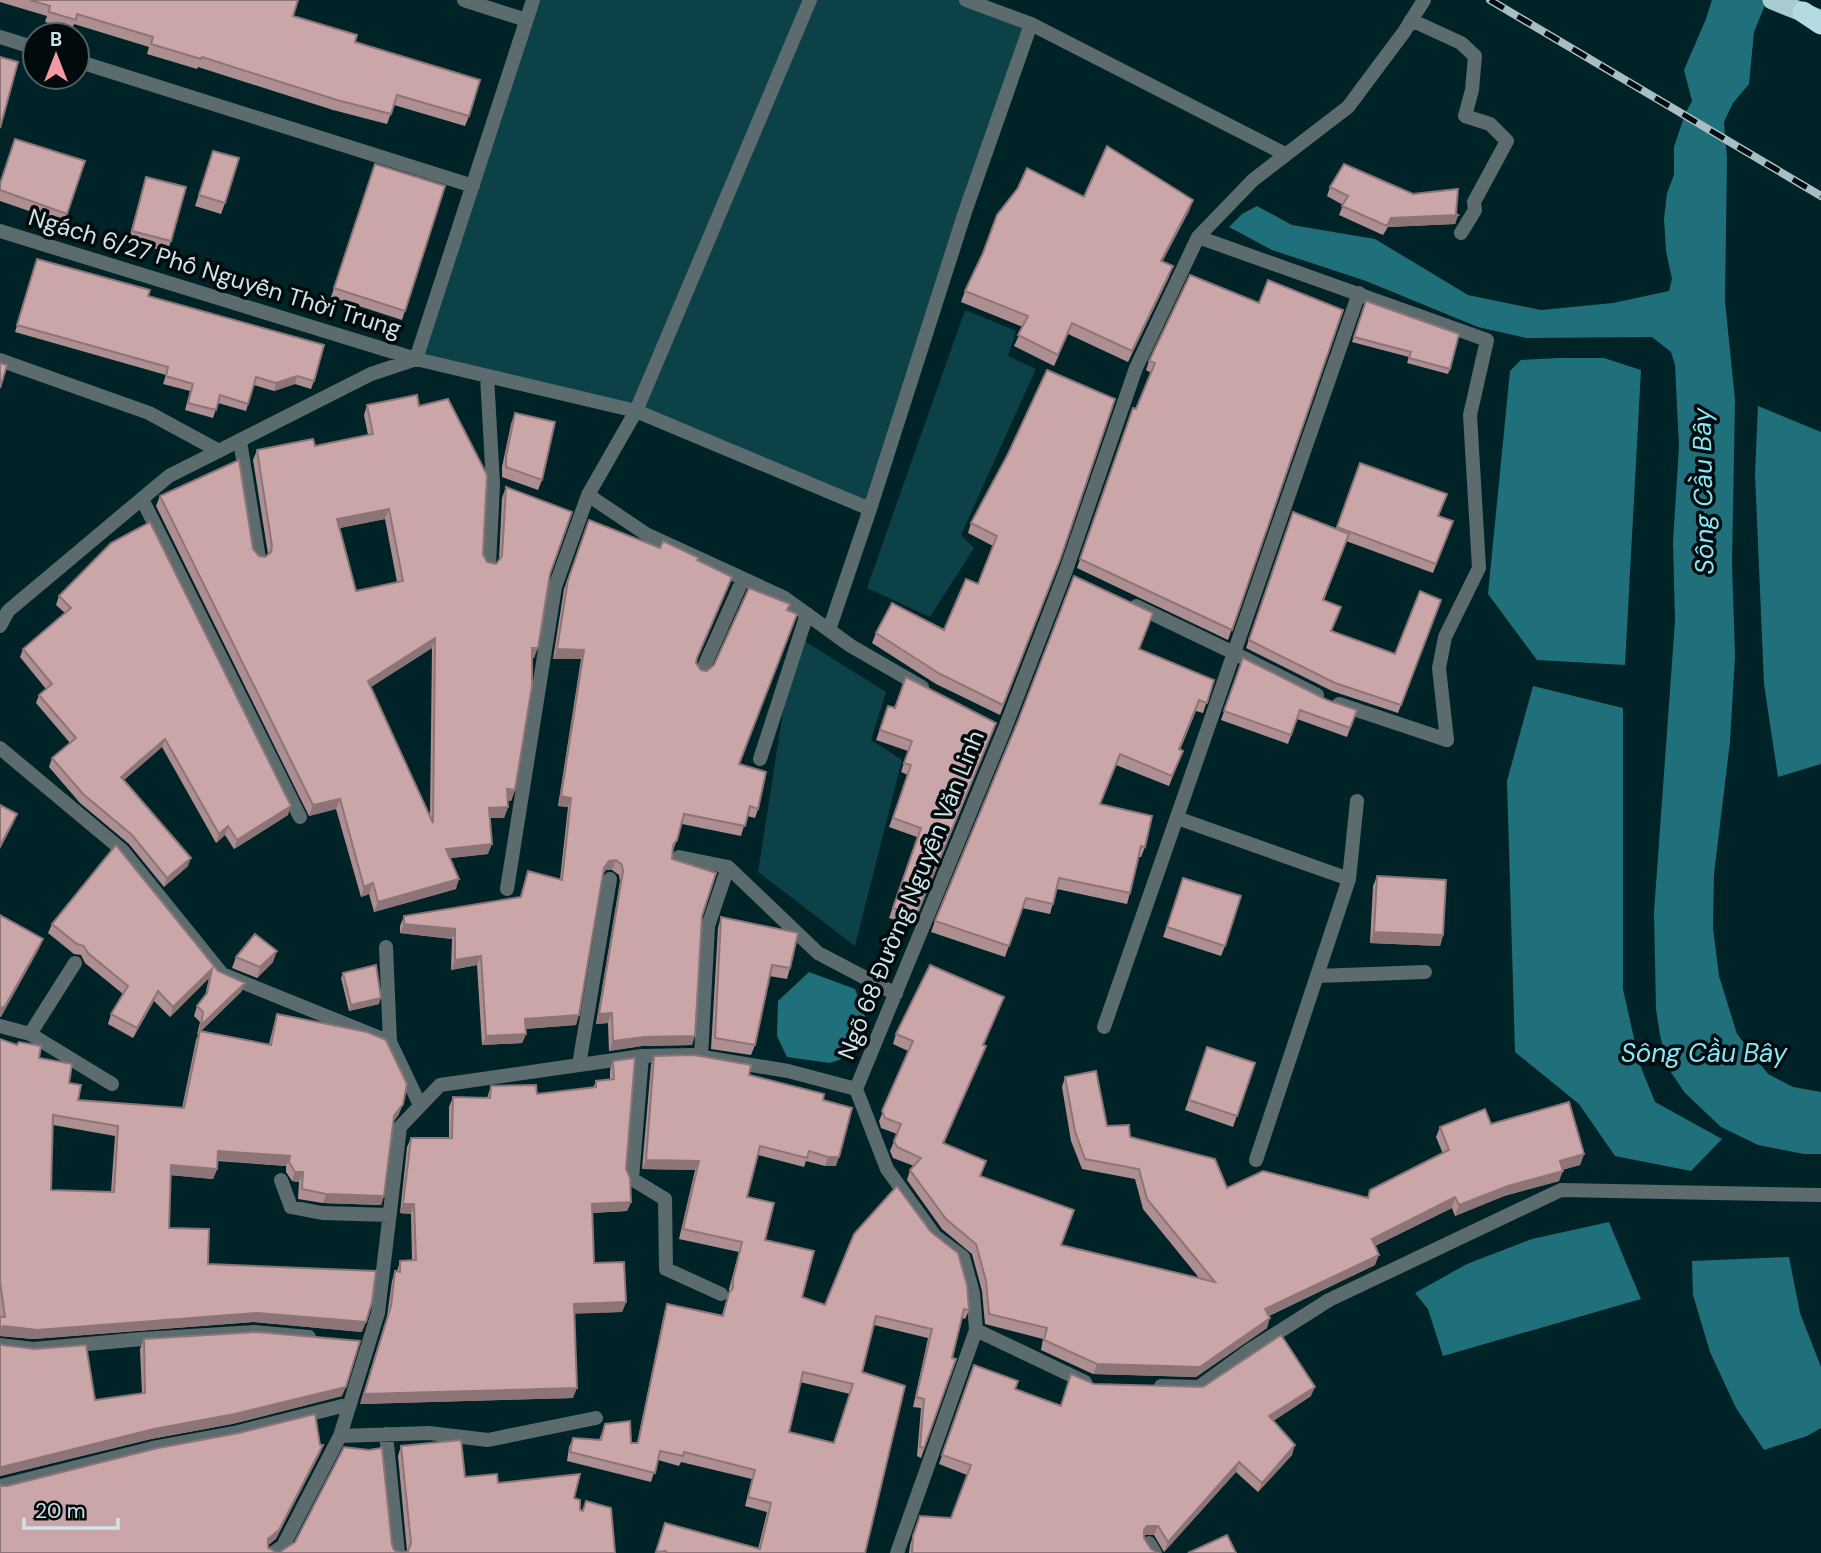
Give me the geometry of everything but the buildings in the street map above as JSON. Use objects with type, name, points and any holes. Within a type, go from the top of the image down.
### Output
[{"type":"highway","points":[[1772,0],[1817,21]]},
{"type":"street","points":[[464,0],[526,20]]},
{"type":"street","points":[[0,626],[8,611],[169,477],[370,374],[416,359],[533,0]]},
{"type":"street","points":[[507,889],[555,587],[574,514],[588,495],[636,411],[810,0]]},
{"type":"street","points":[[966,0],[1031,24],[1285,154]]},
{"type":"street","name":"Ngõ 68 Đường Nguyễn Văn Linh","points":[[273,1553],[283,1546],[340,1436],[350,1404],[363,1342],[378,1313],[400,1127],[440,1085],[642,1056],[701,1056],[788,1071],[856,1089],[896,994],[999,725],[1071,576],[1136,368],[1198,237],[1233,199],[1285,154],[1348,107],[1424,0]]},
{"type":"street","points":[[1411,20],[1461,43],[1475,57],[1472,90],[1465,116],[1490,124],[1507,141],[1474,202],[1475,211],[1461,233]]},
{"type":"street","points":[[829,630],[965,212],[1031,24]]},
{"type":"street","points":[[0,37],[21,44]]},
{"type":"street","points":[[91,65],[473,186]]},
{"type":"street","name":"Ngách 6/27 Phố Nguyễn Thời Trung","points":[[0,231],[416,359],[636,411],[870,509]]},
{"type":"street","points":[[1121,600],[1328,700],[1447,740],[1439,668],[1446,637],[1479,568],[1470,415],[1487,340],[1198,237]]},
{"type":"street","points":[[1104,1027],[1359,293]]},
{"type":"street","points":[[0,360],[149,413],[219,451]]},
{"type":"street","points":[[487,376],[499,487],[489,565]]},
{"type":"street","points":[[240,441],[260,558]]},
{"type":"street","points":[[588,495],[646,534],[783,597],[851,646],[932,692]]},
{"type":"street","points":[[142,499],[300,817]]},
{"type":"street","points":[[702,671],[743,579]]},
{"type":"street","points":[[760,759],[807,614]]},
{"type":"street","points":[[0,748],[122,850],[222,974],[390,1042]]},
{"type":"street","points":[[1256,1160],[1349,879],[1357,801]]},
{"type":"street","points":[[1177,818],[1349,879]]},
{"type":"street","points":[[678,856],[728,867],[818,953],[896,994]]},
{"type":"street","points":[[701,1056],[708,926],[728,867]]},
{"type":"street","points":[[579,1065],[610,879]]},
{"type":"street","points":[[386,947],[390,1042],[420,1105]]},
{"type":"street","points":[[30,1034],[75,963]]},
{"type":"street","points":[[1317,976],[1425,972]]},
{"type":"street","points":[[0,1026],[30,1034],[112,1084]]},
{"type":"street","points":[[642,1056],[632,1179],[665,1199],[666,1269],[722,1294]]},
{"type":"street","points":[[856,1089],[887,1169],[935,1236],[963,1257],[973,1293],[976,1330],[897,1553]]},
{"type":"street","points":[[281,1180],[291,1207],[322,1213],[390,1214]]},
{"type":"street","points":[[1145,1386],[1199,1387],[1250,1350],[1329,1300],[1561,1190],[1821,1195]]},
{"type":"street","points":[[976,1330],[1091,1384],[1104,1385]]},
{"type":"street","points":[[0,1345],[33,1349],[254,1332],[318,1338]]},
{"type":"street","points":[[1,1486],[153,1448],[234,1433],[350,1404]]},
{"type":"street","points":[[340,1436],[429,1433],[488,1440],[596,1419]]},
{"type":"street","points":[[386,1434],[398,1553]]},
{"type":"shaded area","points":[[533,0],[966,0],[1031,24],[870,509],[636,411],[416,359]]},
{"type":"shaded area","points":[[965,310],[1016,331],[1008,356],[1036,369],[961,535],[974,548],[930,617],[867,588]]},
{"type":"shaded area","points":[[795,635],[886,692],[871,740],[902,760],[855,946],[758,872]]},
{"type":"water","name":"Sông Cầu Bây","points":[[1712,0],[1767,0],[1754,32],[1749,84],[1733,103],[1724,122],[1727,158],[1725,301],[1735,400],[1732,563],[1735,656],[1730,742],[1714,874],[1713,928],[1719,976],[1737,1034],[1768,1074],[1793,1087],[1821,1092],[1821,1154],[1804,1154],[1758,1145],[1721,1127],[1685,1093],[1668,1068],[1660,1035],[1656,1009],[1654,912],[1675,621],[1673,542],[1679,446],[1675,365],[1671,352],[1652,337],[1526,338],[1478,327],[1366,281],[1272,250],[1229,227],[1242,214],[1257,206],[1292,225],[1375,239],[1468,295],[1541,310],[1613,303],[1669,291],[1672,279],[1666,251],[1664,219],[1667,193],[1674,175],[1674,147],[1692,101],[1684,70]]},
{"type":"water","points":[[1604,358],[1641,370],[1625,665],[1537,660],[1488,594],[1510,371],[1521,360]]},
{"type":"water","points":[[1758,406],[1821,432],[1821,764],[1778,777],[1764,684],[1755,474]]},
{"type":"water","points":[[1533,686],[1623,708],[1623,989],[1640,1065],[1655,1102],[1722,1139],[1691,1171],[1615,1156],[1579,1104],[1515,1052],[1507,781]]},
{"type":"water","points":[[809,972],[855,989],[866,1019],[847,1057],[830,1063],[787,1057],[777,1036],[778,1001]]},
{"type":"water","points":[[1609,1222],[1641,1299],[1443,1356],[1428,1309],[1415,1293],[1467,1264],[1532,1239]]},
{"type":"water","points":[[1789,1257],[1800,1313],[1821,1367],[1821,1428],[1807,1436],[1764,1450],[1736,1408],[1710,1352],[1693,1295],[1692,1261]]},
{"type":"railway","points":[[1490,0],[1821,196]]}]
